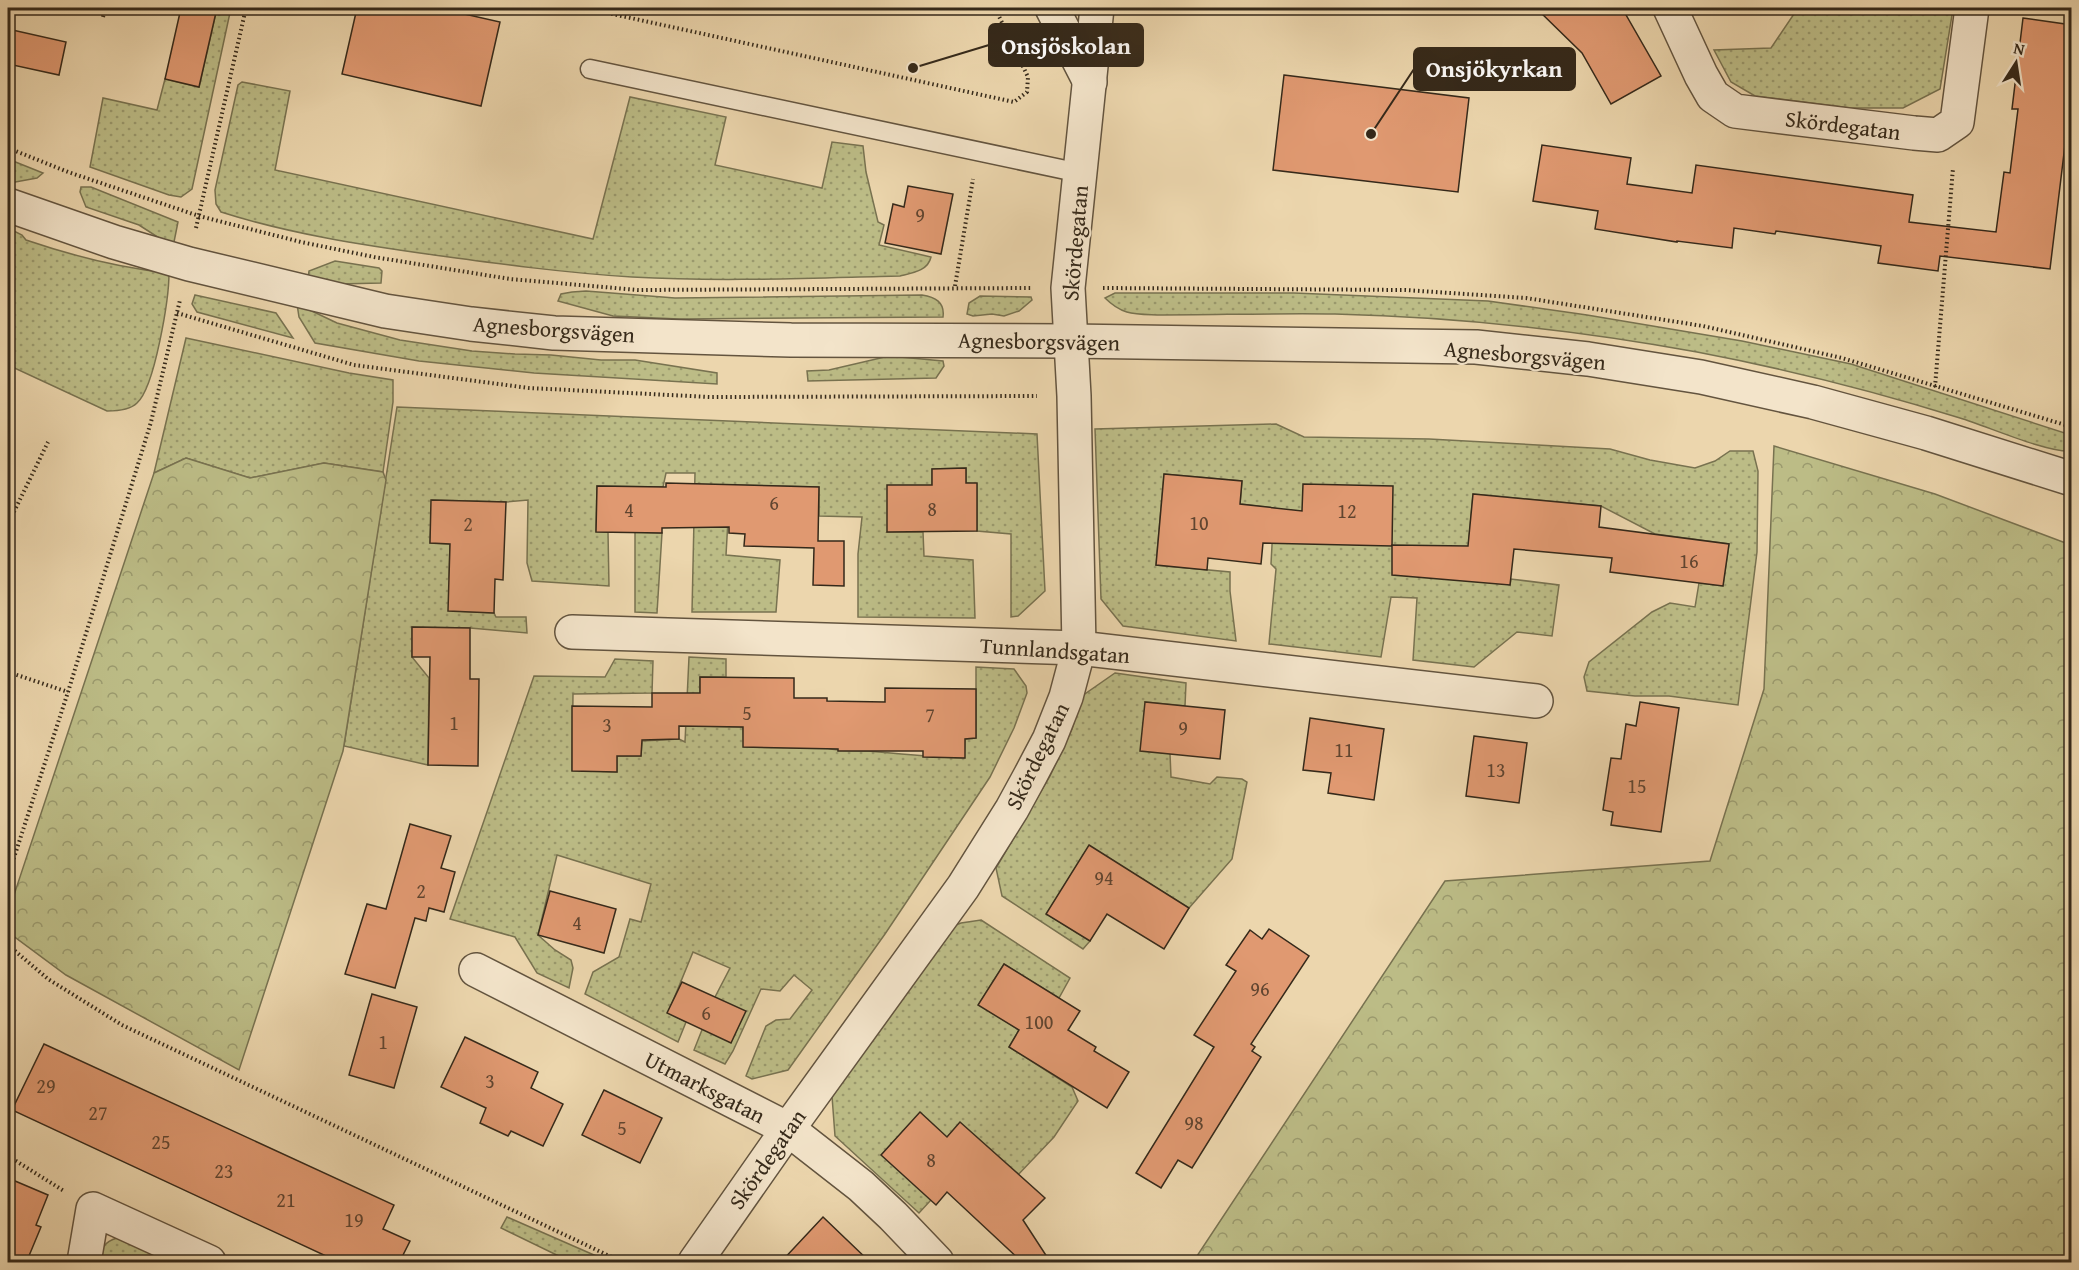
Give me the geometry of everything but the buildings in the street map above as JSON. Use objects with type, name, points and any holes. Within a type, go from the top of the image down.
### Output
[{"type":"street","points":[[1052,8],[1090,82]]},
{"type":"street","name":"Skördegatan","points":[[695,1263],[788,1129],[963,887],[1012,809],[1049,740],[1066,697],[1079,648],[1074,396],[1068,288],[1097,8]]},
{"type":"street","name":"Skördegatan","points":[[1670,8],[1713,96],[1735,111],[1914,134],[1938,135],[1957,122]]},
{"type":"street","points":[[1957,122],[1972,8]]},
{"type":"street","name":"Agnesborgsvägen","points":[[8,205],[114,242],[189,264],[385,311],[471,324],[554,333],[791,340],[1476,346],[1588,358],[1701,377],[1813,402],[1926,433],[2072,479]]},
{"type":"street","name":"Tunnlandsgatan","points":[[572,632],[1079,648],[1536,701]]},
{"type":"street","name":"Utmarksgatan","points":[[476,970],[788,1129],[861,1186],[937,1263]]},
{"type":"street","points":[[84,1263],[93,1209],[208,1263]]},
{"type":"lane","points":[[590,69],[1080,173]]},
{"type":"path","points":[[103,17],[105,8]]},
{"type":"path","points":[[8,876],[68,692],[151,422],[246,8]]},
{"type":"path","points":[[585,8],[1014,102],[1027,92],[1028,77],[994,8]]},
{"type":"path","points":[[1935,387],[1957,122]]},
{"type":"path","points":[[955,286],[978,151]]},
{"type":"path","points":[[177,313],[354,365],[529,388],[710,397],[1074,396]]},
{"type":"path","points":[[8,524],[48,442]]},
{"type":"path","points":[[8,672],[68,692]]},
{"type":"path","points":[[8,945],[48,979],[122,1025],[622,1263]]},
{"type":"path","points":[[8,1156],[93,1209]]},
{"type":"green space","points":[[217,8],[231,8],[192,189],[181,197],[169,195],[90,167],[103,98],[157,110],[165,79],[199,87]]},
{"type":"green space","points":[[1798,8],[1951,8],[1952,15],[1940,89],[1903,108],[1851,108],[1755,96],[1731,82],[1714,50],[1771,48]]},
{"type":"green space","points":[[242,82],[290,91],[275,170],[593,239],[630,97],[726,117],[715,165],[822,188],[832,142],[863,146],[866,172],[878,222],[884,225],[879,245],[931,257],[923,268],[900,276],[800,279],[632,277],[558,271],[434,255],[353,243],[273,227],[221,212],[216,204],[215,190],[238,85]]},
{"type":"green space","points":[[8,159],[43,173],[37,178],[10,183],[8,181]]},
{"type":"green space","points":[[81,187],[91,187],[178,222],[173,247],[139,225],[86,207],[80,192]]},
{"type":"green space","points":[[8,228],[22,235],[26,240],[79,256],[114,265],[169,273],[167,302],[160,341],[150,379],[144,394],[137,403],[123,410],[107,411],[8,365]]},
{"type":"green space","points":[[335,261],[379,268],[382,271],[381,283],[338,284],[308,279],[309,271]]},
{"type":"green space","points":[[586,291],[675,298],[922,295],[931,297],[941,304],[943,317],[679,319],[613,316],[558,301],[561,294]]},
{"type":"green space","points":[[1115,293],[1294,293],[1488,301],[1587,315],[1742,341],[1851,364],[2071,435],[2071,451],[2032,444],[1960,418],[1830,381],[1652,344],[1562,331],[1426,318],[1335,314],[1142,314],[1123,311],[1105,298]]},
{"type":"green space","points":[[195,295],[276,313],[293,338],[197,312],[192,304]]},
{"type":"green space","points":[[980,296],[1031,297],[1032,300],[1019,311],[1004,316],[967,314],[969,303]]},
{"type":"green space","points":[[297,304],[337,323],[400,340],[472,351],[601,360],[635,360],[717,373],[717,384],[534,373],[419,361],[315,343],[299,317]]},
{"type":"green space","points":[[186,338],[349,373],[393,380],[393,402],[383,472],[324,463],[250,478],[186,458],[154,473]]},
{"type":"green space","points":[[889,356],[943,361],[944,366],[936,378],[808,381],[807,371],[829,370]]},
{"type":"green space","points":[[397,407],[1037,434],[1045,591],[1018,616],[1011,617],[1011,534],[977,531],[977,484],[966,483],[966,468],[932,469],[932,485],[887,532],[923,532],[924,556],[973,560],[975,618],[858,617],[858,554],[862,517],[819,516],[819,487],[730,485],[726,555],[780,560],[776,612],[692,612],[695,473],[666,473],[663,487],[597,486],[596,531],[608,532],[609,586],[532,581],[527,563],[528,500],[506,502],[432,500],[430,543],[450,544],[449,578],[456,578],[456,611],[494,613],[496,617],[526,617],[527,633],[470,628],[412,627],[412,657],[429,678],[428,765],[344,746]]},
{"type":"green space","points":[[1276,424],[1304,437],[1429,439],[1610,449],[1650,460],[1695,468],[1715,461],[1730,451],[1753,451],[1758,471],[1757,552],[1738,705],[1669,696],[1635,696],[1587,691],[1584,677],[1589,662],[1652,612],[1670,603],[1695,607],[1699,583],[1723,586],[1729,544],[1655,534],[1601,506],[1473,494],[1469,539],[1510,585],[1511,579],[1559,585],[1552,636],[1517,632],[1474,667],[1413,660],[1417,598],[1391,597],[1381,657],[1269,644],[1276,569],[1271,564],[1274,508],[1240,504],[1242,481],[1164,474],[1156,565],[1230,572],[1236,641],[1123,626],[1101,599],[1095,429]]},
{"type":"green space","points":[[1774,446],[1935,494],[2071,545],[2071,1262],[1193,1262],[1445,881],[1710,861],[1764,689]]},
{"type":"green space","points":[[186,458],[250,478],[324,463],[383,472],[386,480],[343,751],[239,1070],[66,975],[8,932],[8,913],[154,473]]},
{"type":"green space","points":[[635,532],[662,533],[657,613],[635,612]]},
{"type":"green space","points":[[689,657],[726,659],[726,677],[700,677],[700,726],[743,727],[744,747],[827,748],[964,758],[965,739],[976,738],[976,667],[1014,669],[1026,686],[1027,693],[1014,728],[990,777],[885,934],[788,1070],[752,1079],[746,1076],[766,1026],[776,1020],[790,1019],[812,990],[794,975],[780,991],[761,989],[725,1064],[694,1050],[715,997],[730,968],[693,952],[668,1013],[686,1022],[678,1042],[585,994],[593,972],[619,957],[630,919],[641,922],[651,884],[557,855],[538,935],[571,960],[573,968],[569,988],[537,973],[515,937],[450,919],[534,676],[605,677],[615,659],[653,661],[652,693],[573,694],[572,770],[617,772],[617,756],[641,756],[642,741],[679,739],[685,742]]},
{"type":"green space","points":[[1115,673],[1186,683],[1185,706],[1145,702],[1170,754],[1171,777],[1210,784],[1217,777],[1242,779],[1247,782],[1232,859],[1189,908],[1089,846],[1047,914],[1090,941],[1083,949],[1002,896],[996,868],[1050,776],[1072,729],[1082,696]]},
{"type":"green space","points":[[981,920],[1070,978],[1059,998],[1004,964],[979,1004],[1019,1030],[1009,1047],[1072,1087],[1078,1101],[1054,1137],[1016,1177],[960,1123],[947,1137],[931,1200],[919,1213],[835,1136],[832,1096],[948,928]]},
{"type":"green space","points":[[507,1217],[610,1262],[571,1262],[501,1228]]},
{"type":"green space","points":[[117,1238],[129,1240],[180,1262],[97,1262],[106,1244]]},
{"type":"place","name":"Onsjöskolan","points":[[913,68]]},
{"type":"place","name":"Onsjökyrkan","points":[[1371,134]]}]
